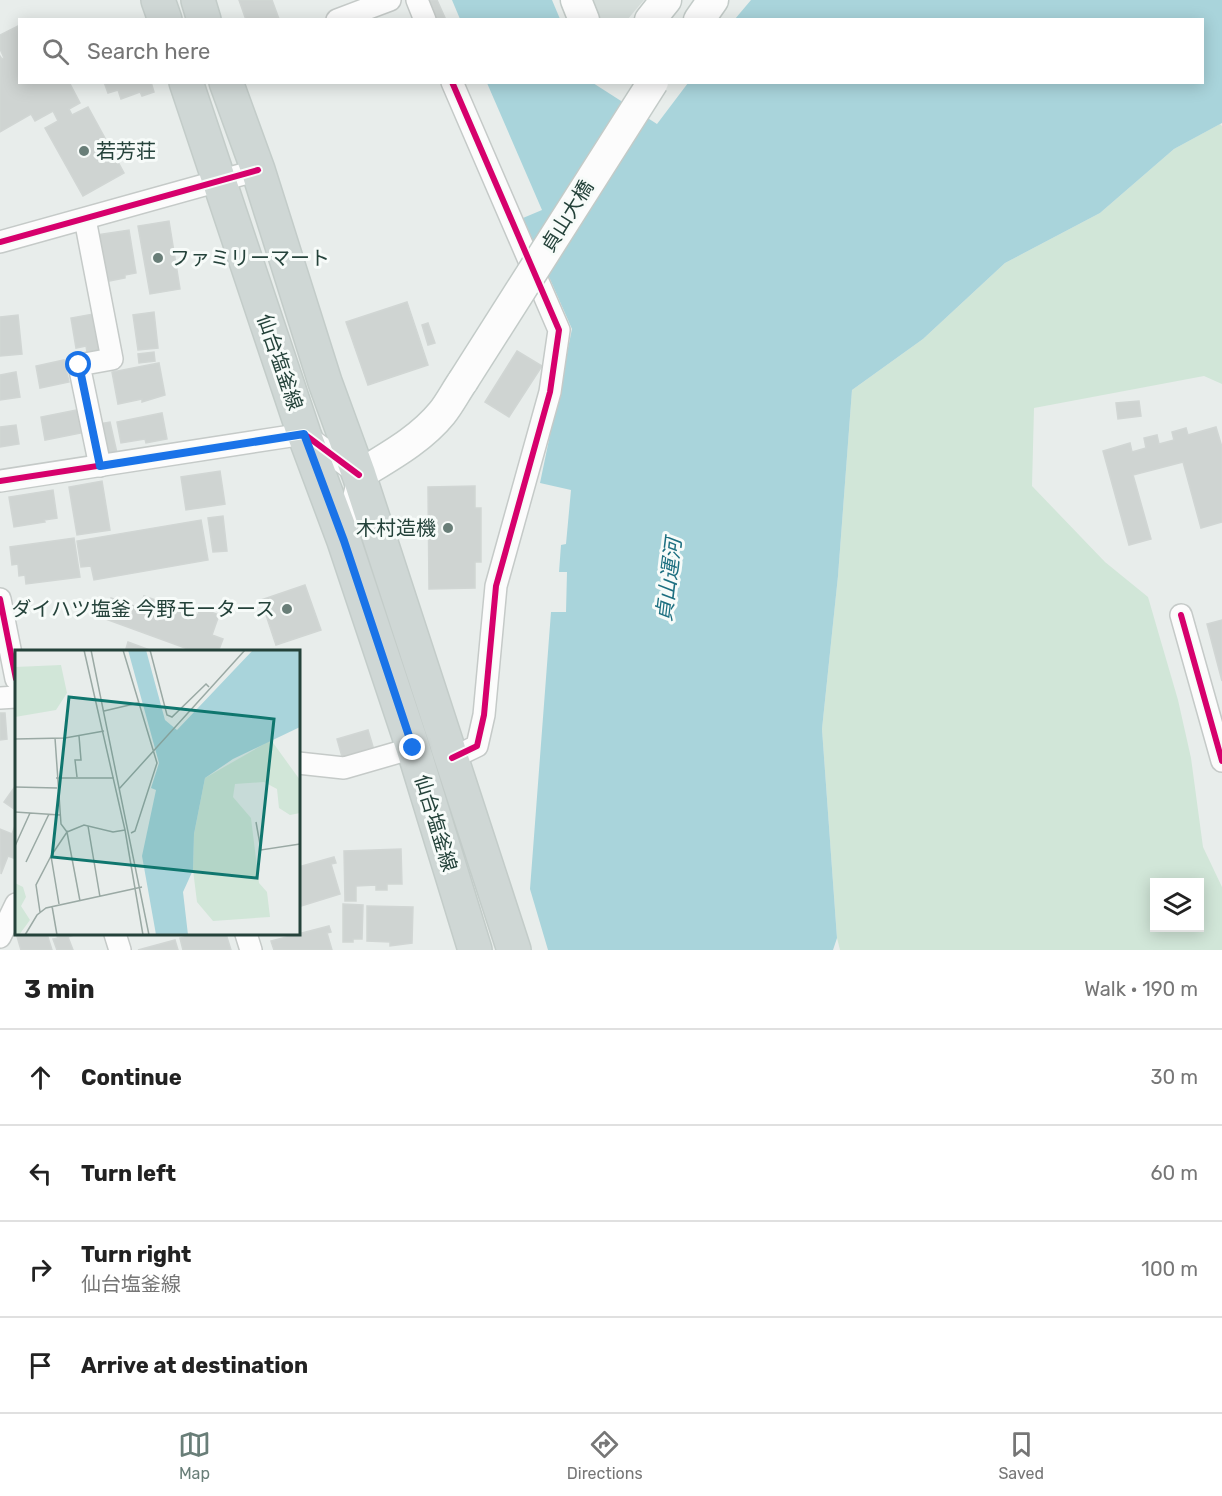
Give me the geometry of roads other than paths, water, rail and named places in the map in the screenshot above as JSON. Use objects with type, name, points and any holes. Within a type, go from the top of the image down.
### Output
[{"type":"main road","points":[[158,0],[164,18]]},
{"type":"main road","points":[[198,0],[203,18]]},
{"type":"main road","name":"仙台塩釜線","points":[[187,84],[304,434],[344,541],[413,748],[475,950]]},
{"type":"main road","name":"仙台塩釜線","points":[[227,84],[258,170],[324,382],[359,475],[382,553],[514,950]]},
{"type":"street","points":[[342,18],[390,0]]},
{"type":"street","points":[[417,0],[424,18]]},
{"type":"street","points":[[576,0],[583,18]]},
{"type":"street","points":[[652,18],[666,0]]},
{"type":"street","points":[[700,18],[713,0]]},
{"type":"street","points":[[452,758],[477,746],[484,715],[496,586],[550,392],[559,330],[453,84]]},
{"type":"street","name":"貞山大橋","points":[[359,475],[403,448],[442,413],[652,84]]},
{"type":"street","points":[[0,243],[258,170]]},
{"type":"street","points":[[85,219],[112,359],[79,365],[100,466]]},
{"type":"street","points":[[0,481],[304,434],[359,475],[344,541]]},
{"type":"street","points":[[0,599],[15,674]]},
{"type":"street","points":[[1181,615],[1222,761]]},
{"type":"street","points":[[0,698],[15,697]]},
{"type":"street","points":[[300,763],[344,768],[413,748]]},
{"type":"street","points":[[0,937],[15,906]]},
{"type":"street","points":[[116,935],[120,950]]},
{"type":"street","points":[[246,935],[250,950]]},
{"type":"water","points":[[452,0],[552,0],[560,18],[460,18]]},
{"type":"water","name":"貞山運河","points":[[751,0],[1222,0],[1222,123],[1174,149],[1100,213],[1005,263],[923,339],[852,390],[838,576],[822,729],[837,938],[833,950],[548,950],[530,889],[551,612],[566,612],[567,572],[559,572],[561,545],[566,544],[571,490],[540,483],[572,329],[523,218],[542,210],[487,84],[595,84],[657,124],[687,84],[1204,84],[1204,18],[736,18]]},
{"type":"place","name":"若芳荘","points":[[84,151]]},
{"type":"place","name":"ファミリーマート","points":[[158,258]]},
{"type":"place","name":"木村造機","points":[[448,528]]},
{"type":"place","name":"ダイハツ塩釜 今野モータース","points":[[287,609]]}]
